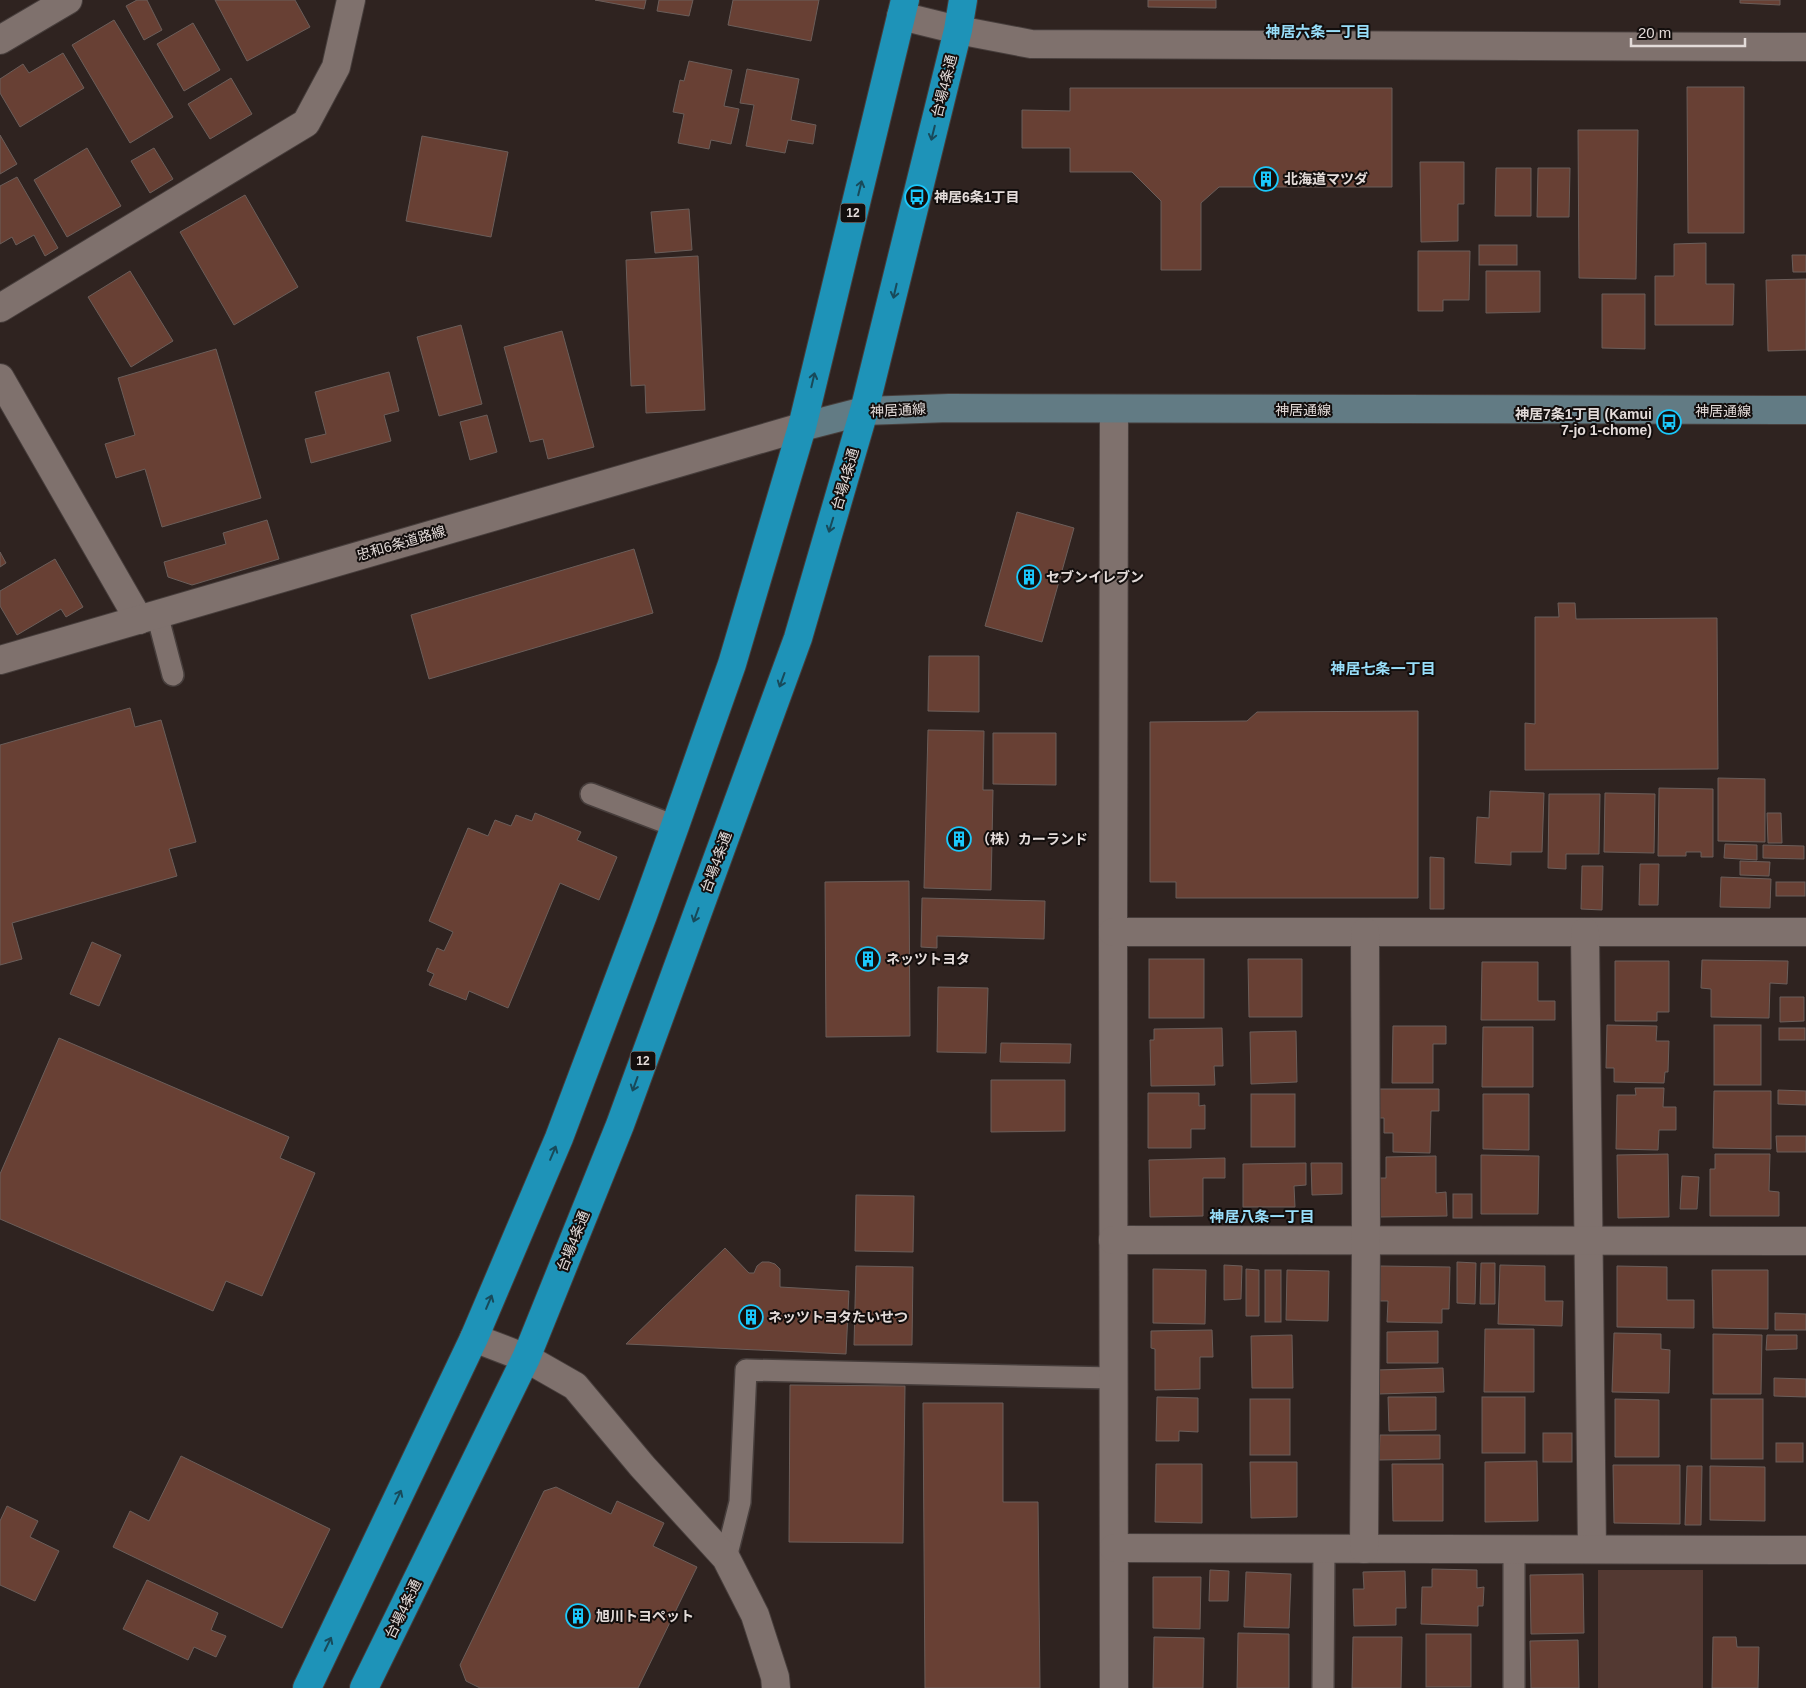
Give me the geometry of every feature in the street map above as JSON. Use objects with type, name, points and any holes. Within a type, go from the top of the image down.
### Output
[{"type":"highway","name":"台場4条通","points":[[364,1688],[526,1358],[620,1126],[798,638],[864,411],[958,30],[963,0]]},
{"type":"highway","name":"12","points":[[307,1688],[474,1338],[559,1138],[675,826],[732,664],[802,427],[903,8]]},
{"type":"street","points":[[0,40],[68,0]]},
{"type":"street","points":[[0,308],[306,123],[336,68],[351,0]]},
{"type":"street","points":[[903,8],[958,30],[1031,44],[1806,47]]},
{"type":"street","points":[[0,378],[153,623]]},
{"type":"street","name":"神居通線","points":[[802,427],[864,411],[949,408],[1806,410]]},
{"type":"street","points":[[1114,409],[1114,1688]]},
{"type":"street","name":"忠和6条道路線","points":[[0,660],[153,623],[802,427]]},
{"type":"street","points":[[1113,932],[1806,932]]},
{"type":"street","points":[[1364,1549],[1365,932]]},
{"type":"street","points":[[1585,932],[1592,1549]]},
{"type":"street","points":[[1113,1240],[1806,1241]]},
{"type":"street","points":[[474,1338],[526,1358],[575,1386],[642,1466],[726,1558],[755,1615],[775,1677],[776,1688]]},
{"type":"street","points":[[1114,1548],[1806,1550]]},
{"type":"lane","points":[[153,623],[173,675]]},
{"type":"lane","points":[[591,794],[675,826]]},
{"type":"lane","points":[[726,1558],[740,1502],[746,1370],[1114,1378]]},
{"type":"lane","points":[[1324,1549],[1324,1688]]},
{"type":"lane","points":[[1514,1549],[1514,1688]]},
{"type":"shaded area","points":[[1598,1570],[1703,1570],[1703,1688],[1598,1688]]},
{"type":"building","points":[[137,0],[147,0],[162,30],[144,40],[126,6]]},
{"type":"building","points":[[215,0],[295,0],[310,27],[247,61]]},
{"type":"building","points":[[595,0],[646,0],[644,9]]},
{"type":"building","points":[[659,0],[693,0],[689,16],[657,11]]},
{"type":"building","points":[[733,0],[819,0],[811,41],[728,25]]},
{"type":"building","points":[[1148,0],[1216,0],[1216,8],[1148,7]]},
{"type":"building","points":[[1740,0],[1780,0],[1780,5],[1740,3]]},
{"type":"building","points":[[114,20],[173,117],[130,143],[72,45]]},
{"type":"building","points":[[193,23],[220,70],[184,91],[157,44]]},
{"type":"building","points":[[63,53],[84,88],[20,127],[0,93],[0,79],[23,64],[29,73]]},
{"type":"building","points":[[689,61],[732,70],[724,106],[739,109],[731,144],[711,140],[709,149],[678,143],[684,114],[673,112],[680,80],[684,81]]},
{"type":"building","points":[[747,69],[799,79],[791,120],[816,125],[813,144],[788,140],[785,153],[746,146],[754,105],[740,103]]},
{"type":"building","points":[[231,78],[252,114],[210,139],[188,104]]},
{"type":"building","points":[[1687,87],[1744,87],[1744,233],[1688,233]]},
{"type":"building","name":"北海道マツダ","points":[[1070,88],[1392,88],[1392,187],[1219,187],[1201,203],[1201,270],[1161,270],[1161,201],[1132,172],[1070,172],[1070,148],[1022,148],[1022,110],[1070,111]]},
{"type":"building","points":[[1578,130],[1638,130],[1636,279],[1579,278]]},
{"type":"building","points":[[0,135],[17,164],[0,174]]},
{"type":"building","points":[[422,136],[508,152],[491,237],[406,221]]},
{"type":"building","points":[[87,148],[121,206],[67,237],[34,180]]},
{"type":"building","points":[[154,148],[173,179],[150,193],[131,161]]},
{"type":"building","points":[[1420,162],[1464,162],[1464,204],[1458,204],[1458,241],[1421,242]]},
{"type":"building","points":[[1496,168],[1531,168],[1531,216],[1495,216]]},
{"type":"building","points":[[1538,168],[1570,168],[1569,217],[1537,217]]},
{"type":"building","points":[[17,177],[58,248],[45,256],[34,235],[16,245],[12,237],[0,244],[0,186]]},
{"type":"building","points":[[245,195],[298,287],[234,325],[180,232]]},
{"type":"building","points":[[689,209],[692,250],[655,253],[651,212]]},
{"type":"building","points":[[1706,243],[1706,284],[1734,284],[1733,325],[1655,325],[1655,276],[1674,276],[1674,244]]},
{"type":"building","points":[[1479,245],[1517,245],[1517,265],[1479,265]]},
{"type":"building","points":[[1418,251],[1470,251],[1469,300],[1443,300],[1443,311],[1418,311]]},
{"type":"building","points":[[1792,255],[1806,255],[1806,272],[1793,272]]},
{"type":"building","points":[[698,256],[705,410],[646,413],[645,385],[631,386],[626,260]]},
{"type":"building","points":[[130,271],[173,341],[131,367],[88,297]]},
{"type":"building","points":[[1486,271],[1540,271],[1540,312],[1486,313]]},
{"type":"building","points":[[1806,279],[1806,350],[1768,351],[1766,280]]},
{"type":"building","points":[[1602,294],[1645,294],[1645,349],[1602,348]]},
{"type":"building","points":[[461,325],[482,404],[439,416],[417,337]]},
{"type":"building","points":[[562,331],[594,447],[548,459],[543,439],[530,442],[504,347]]},
{"type":"building","points":[[216,349],[261,498],[162,527],[145,469],[116,478],[105,444],[135,435],[118,378]]},
{"type":"building","points":[[389,372],[399,411],[384,415],[391,441],[311,463],[305,439],[326,434],[315,392]]},
{"type":"building","points":[[487,415],[497,452],[470,460],[460,422]]},
{"type":"building","name":"セブンイレブン","points":[[1017,512],[1074,528],[1042,642],[985,626]]},
{"type":"building","points":[[267,520],[279,559],[192,585],[168,577],[164,562],[226,544],[223,533]]},
{"type":"building","points":[[634,549],[653,613],[429,679],[411,615]]},
{"type":"building","points":[[0,552],[6,563],[0,567]]},
{"type":"building","points":[[55,559],[83,607],[66,617],[61,609],[17,635],[0,606],[0,591]]},
{"type":"building","points":[[1558,603],[1575,603],[1576,619],[1717,618],[1718,769],[1525,770],[1525,723],[1535,724],[1535,617],[1559,617]]},
{"type":"building","points":[[929,656],[979,656],[979,712],[928,711]]},
{"type":"building","points":[[130,708],[135,727],[161,720],[196,842],[169,849],[177,876],[12,923],[22,959],[0,965],[0,745]]},
{"type":"building","points":[[1418,711],[1418,898],[1176,898],[1176,882],[1150,882],[1150,722],[1247,721],[1257,712]]},
{"type":"building","name":"（株）カーランド","points":[[928,730],[984,731],[983,790],[993,790],[991,890],[924,888]]},
{"type":"building","points":[[993,733],[1056,733],[1056,785],[993,784]]},
{"type":"building","points":[[1718,778],[1765,779],[1765,842],[1718,841]]},
{"type":"building","points":[[1659,788],[1713,789],[1713,857],[1701,857],[1701,852],[1686,852],[1686,856],[1658,856]]},
{"type":"building","points":[[1490,791],[1544,793],[1542,852],[1511,852],[1511,865],[1475,863],[1477,817],[1489,818]]},
{"type":"building","points":[[1605,793],[1655,794],[1654,853],[1604,852]]},
{"type":"building","points":[[1549,794],[1600,794],[1599,854],[1566,854],[1566,869],[1548,868]]},
{"type":"building","points":[[535,813],[581,832],[577,840],[617,857],[599,900],[560,883],[508,1008],[469,991],[466,1000],[429,985],[434,974],[427,971],[437,948],[444,951],[453,932],[429,921],[468,828],[488,836],[495,820],[511,826],[516,815],[532,821]]},
{"type":"building","points":[[1767,813],[1781,813],[1782,843],[1768,843]]},
{"type":"building","points":[[1725,844],[1757,845],[1757,860],[1724,858]]},
{"type":"building","points":[[1763,845],[1804,846],[1804,859],[1763,858]]},
{"type":"building","points":[[1430,857],[1444,858],[1444,909],[1430,909]]},
{"type":"building","points":[[1740,861],[1770,862],[1769,876],[1740,875]]},
{"type":"building","points":[[1640,864],[1659,864],[1658,905],[1639,905]]},
{"type":"building","points":[[1582,866],[1603,866],[1602,910],[1581,909]]},
{"type":"building","points":[[1721,877],[1771,879],[1770,908],[1720,907]]},
{"type":"building","name":"ネッツトヨタ","points":[[909,881],[910,1036],[826,1037],[825,882]]},
{"type":"building","points":[[1776,882],[1805,882],[1805,896],[1776,896]]},
{"type":"building","points":[[922,898],[1045,901],[1044,939],[937,936],[937,948],[921,947]]},
{"type":"building","points":[[92,942],[121,955],[99,1006],[70,994]]},
{"type":"building","points":[[1149,959],[1204,959],[1204,1018],[1149,1018]]},
{"type":"building","points":[[1248,959],[1302,959],[1302,1017],[1249,1017]]},
{"type":"building","points":[[1702,960],[1788,961],[1787,984],[1770,983],[1769,1018],[1711,1017],[1711,989],[1701,988]]},
{"type":"building","points":[[1615,961],[1669,961],[1669,1012],[1657,1012],[1657,1021],[1615,1021]]},
{"type":"building","points":[[1482,962],[1538,962],[1538,1001],[1555,1001],[1555,1020],[1481,1020]]},
{"type":"building","points":[[938,987],[988,988],[986,1053],[937,1052]]},
{"type":"building","points":[[1780,997],[1804,997],[1804,1021],[1780,1022]]},
{"type":"building","points":[[1607,1025],[1657,1026],[1656,1041],[1669,1041],[1668,1072],[1665,1072],[1664,1083],[1614,1082],[1614,1068],[1606,1068]]},
{"type":"building","points":[[1714,1025],[1761,1025],[1761,1085],[1714,1085]]},
{"type":"building","points":[[1393,1026],[1446,1026],[1446,1044],[1433,1044],[1433,1083],[1392,1083]]},
{"type":"building","points":[[1483,1027],[1533,1027],[1533,1087],[1482,1087]]},
{"type":"building","points":[[1222,1028],[1223,1066],[1214,1066],[1215,1085],[1151,1086],[1150,1040],[1154,1040],[1154,1029]]},
{"type":"building","points":[[1779,1028],[1805,1028],[1805,1040],[1779,1040]]},
{"type":"building","points":[[1296,1031],[1297,1082],[1251,1084],[1250,1032]]},
{"type":"building","points":[[59,1038],[289,1137],[280,1158],[315,1173],[262,1296],[226,1281],[213,1311],[0,1219],[0,1174]]},
{"type":"building","points":[[1001,1043],[1071,1044],[1070,1063],[1000,1062]]},
{"type":"building","points":[[991,1080],[1065,1080],[1065,1131],[991,1132]]},
{"type":"building","points":[[1635,1088],[1664,1088],[1663,1107],[1676,1107],[1676,1130],[1659,1130],[1658,1150],[1616,1149],[1617,1095],[1636,1095]]},
{"type":"building","points":[[1376,1089],[1439,1089],[1439,1111],[1431,1111],[1430,1153],[1393,1152],[1393,1133],[1384,1133],[1384,1118],[1376,1118]]},
{"type":"building","points":[[1778,1090],[1806,1091],[1806,1105],[1778,1104]]},
{"type":"building","points":[[1714,1091],[1771,1091],[1771,1149],[1713,1148]]},
{"type":"building","points":[[1148,1093],[1199,1093],[1199,1106],[1205,1105],[1205,1129],[1191,1129],[1191,1148],[1148,1148]]},
{"type":"building","points":[[1251,1094],[1295,1094],[1295,1147],[1251,1147]]},
{"type":"building","points":[[1483,1094],[1529,1094],[1529,1150],[1483,1149]]},
{"type":"building","points":[[1776,1136],[1806,1136],[1806,1152],[1777,1152]]},
{"type":"building","points":[[1668,1154],[1669,1217],[1618,1218],[1617,1155]]},
{"type":"building","points":[[1715,1154],[1770,1154],[1769,1191],[1779,1192],[1779,1216],[1710,1216],[1710,1169],[1715,1169]]},
{"type":"building","points":[[1481,1155],[1539,1156],[1538,1214],[1481,1214]]},
{"type":"building","points":[[1436,1156],[1436,1193],[1446,1192],[1447,1216],[1379,1217],[1379,1178],[1386,1178],[1386,1157]]},
{"type":"building","points":[[1225,1158],[1225,1178],[1203,1178],[1203,1216],[1150,1217],[1149,1160]]},
{"type":"building","points":[[1306,1163],[1306,1185],[1294,1186],[1295,1207],[1243,1207],[1243,1164]]},
{"type":"building","points":[[1311,1163],[1342,1163],[1342,1194],[1312,1195]]},
{"type":"building","points":[[1682,1176],[1699,1177],[1697,1209],[1680,1209]]},
{"type":"building","points":[[1453,1194],[1472,1194],[1472,1218],[1453,1218]]},
{"type":"building","points":[[856,1195],[914,1196],[913,1252],[855,1251]]},
{"type":"building","name":"ネッツトヨタたいせつ","points":[[725,1248],[749,1273],[754,1273],[757,1266],[762,1262],[775,1264],[780,1269],[780,1287],[849,1291],[846,1354],[626,1344]]},
{"type":"building","points":[[1457,1262],[1476,1263],[1475,1304],[1457,1303]]},
{"type":"building","points":[[1481,1263],[1495,1263],[1495,1304],[1480,1304]]},
{"type":"building","points":[[1224,1265],[1242,1266],[1241,1299],[1224,1300]]},
{"type":"building","points":[[1500,1265],[1545,1266],[1545,1301],[1563,1301],[1562,1326],[1498,1324]]},
{"type":"building","points":[[856,1266],[913,1267],[912,1345],[854,1345]]},
{"type":"building","points":[[1380,1266],[1450,1267],[1449,1309],[1442,1309],[1442,1323],[1387,1322],[1388,1301],[1380,1301]]},
{"type":"building","points":[[1617,1266],[1667,1267],[1667,1300],[1694,1300],[1694,1328],[1617,1327]]},
{"type":"building","points":[[1153,1269],[1206,1270],[1205,1324],[1153,1323]]},
{"type":"building","points":[[1246,1269],[1259,1270],[1259,1316],[1246,1316]]},
{"type":"building","points":[[1265,1270],[1281,1270],[1281,1322],[1265,1322]]},
{"type":"building","points":[[1287,1270],[1329,1271],[1328,1321],[1286,1320]]},
{"type":"building","points":[[1712,1270],[1768,1270],[1768,1329],[1713,1328]]},
{"type":"building","points":[[1775,1313],[1806,1314],[1806,1330],[1775,1330]]},
{"type":"building","points":[[1485,1329],[1534,1329],[1534,1392],[1484,1392]]},
{"type":"building","points":[[1212,1330],[1213,1357],[1200,1357],[1200,1389],[1155,1390],[1155,1349],[1151,1348],[1151,1331]]},
{"type":"building","points":[[1438,1331],[1438,1363],[1387,1363],[1387,1332]]},
{"type":"building","points":[[1614,1333],[1661,1334],[1661,1349],[1670,1350],[1669,1393],[1612,1392]]},
{"type":"building","points":[[1713,1334],[1762,1335],[1761,1394],[1713,1394]]},
{"type":"building","points":[[1292,1335],[1293,1388],[1252,1388],[1251,1336]]},
{"type":"building","points":[[1767,1335],[1797,1335],[1797,1349],[1766,1350]]},
{"type":"building","points":[[1443,1368],[1444,1392],[1378,1394],[1377,1370]]},
{"type":"building","points":[[1774,1378],[1806,1379],[1806,1397],[1774,1396]]},
{"type":"building","points":[[790,1385],[905,1386],[903,1543],[789,1542]]},
{"type":"building","points":[[1157,1397],[1198,1398],[1198,1432],[1179,1431],[1179,1441],[1156,1441]]},
{"type":"building","points":[[1388,1397],[1436,1397],[1436,1430],[1389,1431]]},
{"type":"building","points":[[1482,1397],[1525,1397],[1525,1453],[1482,1453]]},
{"type":"building","points":[[1250,1399],[1290,1399],[1290,1455],[1250,1455]]},
{"type":"building","points":[[1615,1399],[1659,1400],[1659,1457],[1615,1457]]},
{"type":"building","points":[[1711,1399],[1763,1399],[1763,1459],[1711,1459]]},
{"type":"building","points":[[923,1403],[1003,1403],[1003,1502],[1038,1502],[1040,1688],[925,1688]]},
{"type":"building","points":[[1543,1433],[1572,1433],[1572,1462],[1543,1462]]},
{"type":"building","points":[[1380,1435],[1440,1435],[1440,1459],[1379,1460]]},
{"type":"building","points":[[1776,1443],[1803,1443],[1803,1462],[1776,1462]]},
{"type":"building","points":[[181,1456],[330,1529],[282,1628],[113,1547],[130,1511],[149,1521]]},
{"type":"building","points":[[1537,1461],[1538,1521],[1485,1522],[1485,1462]]},
{"type":"building","points":[[1250,1462],[1297,1462],[1297,1517],[1251,1518]]},
{"type":"building","points":[[1156,1464],[1202,1464],[1202,1523],[1155,1522]]},
{"type":"building","points":[[1392,1464],[1443,1464],[1443,1521],[1393,1521]]},
{"type":"building","points":[[1613,1465],[1680,1465],[1680,1524],[1614,1523]]},
{"type":"building","points":[[1687,1466],[1702,1466],[1701,1525],[1685,1525]]},
{"type":"building","points":[[1710,1466],[1765,1467],[1765,1521],[1710,1520]]},
{"type":"building","name":"旭川トヨペット","points":[[556,1487],[611,1514],[617,1501],[664,1523],[653,1546],[697,1567],[638,1688],[480,1688],[466,1681],[460,1665],[544,1491]]},
{"type":"building","points":[[7,1506],[38,1521],[30,1537],[59,1551],[35,1601],[0,1585],[0,1521]]},
{"type":"building","points":[[1432,1569],[1477,1570],[1477,1588],[1484,1587],[1483,1606],[1478,1606],[1478,1626],[1421,1624],[1422,1587],[1432,1587]]},
{"type":"building","points":[[1210,1570],[1229,1571],[1228,1601],[1209,1601]]},
{"type":"building","points":[[1405,1571],[1406,1608],[1396,1608],[1396,1625],[1354,1626],[1353,1589],[1364,1589],[1363,1572]]},
{"type":"building","points":[[1246,1572],[1291,1574],[1289,1628],[1244,1627]]},
{"type":"building","points":[[1583,1574],[1584,1633],[1531,1634],[1530,1575]]},
{"type":"building","points":[[1153,1577],[1201,1577],[1200,1629],[1153,1628]]},
{"type":"building","points":[[147,1580],[218,1613],[211,1630],[226,1636],[216,1657],[194,1647],[188,1660],[123,1629]]},
{"type":"building","points":[[1238,1633],[1289,1634],[1289,1688],[1237,1688]]},
{"type":"building","points":[[1426,1634],[1471,1634],[1471,1687],[1426,1687]]},
{"type":"building","points":[[1154,1637],[1204,1638],[1203,1688],[1153,1688]]},
{"type":"building","points":[[1353,1637],[1402,1637],[1401,1688],[1352,1688]]},
{"type":"building","points":[[1713,1637],[1736,1637],[1737,1647],[1759,1647],[1758,1688],[1712,1688]]},
{"type":"building","points":[[1578,1640],[1579,1688],[1531,1688],[1530,1641]]},
{"type":"place","name":"北海道マツダ","points":[[1266,179]]},
{"type":"place","name":"神居6条1丁目","points":[[917,197]]},
{"type":"place","name":"神居7条1丁目 (Kamui 7-jo 1-chome)","points":[[1669,422]]},
{"type":"place","name":"セブンイレブン","points":[[1029,577]]},
{"type":"place","name":"（株）カーランド","points":[[959,839]]},
{"type":"place","name":"ネッツトヨタ","points":[[868,959]]},
{"type":"place","name":"ネッツトヨタたいせつ","points":[[751,1317]]},
{"type":"place","name":"旭川トヨペット","points":[[578,1616]]},
{"type":"district","name":"神居六条一丁目","points":[[1318,31]]},
{"type":"district","name":"神居七条一丁目","points":[[1383,668]]},
{"type":"district","name":"神居八条一丁目","points":[[1262,1216]]}]
